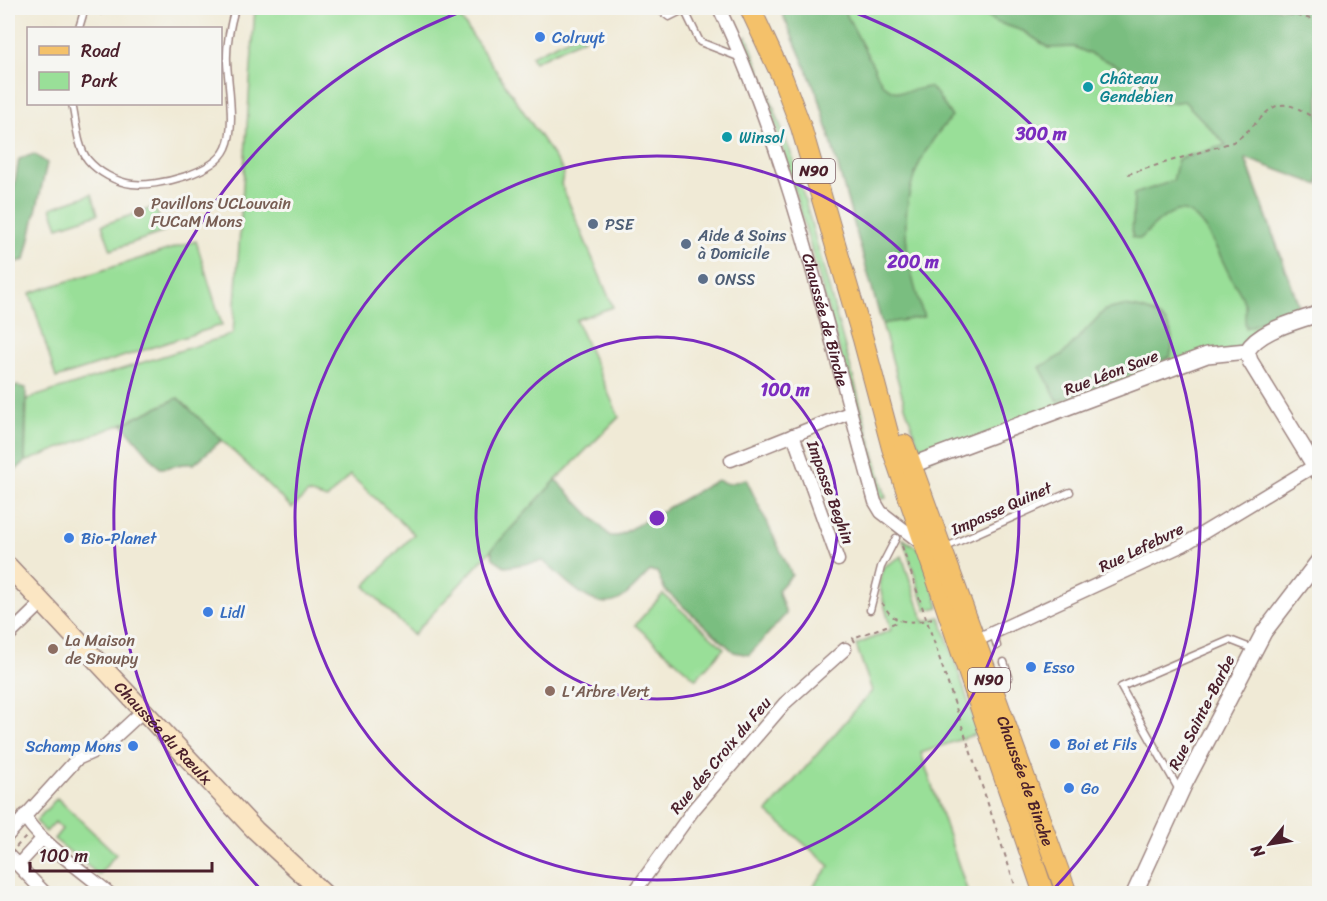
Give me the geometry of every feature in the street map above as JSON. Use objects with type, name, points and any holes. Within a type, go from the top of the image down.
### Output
[{"type":"main road","name":"Chaussée de Binche","points":[[750,8],[783,79],[801,127],[863,339],[878,402],[935,548],[984,637],[991,685],[1067,894]]},
{"type":"main road","name":"Chaussée de Binche","points":[[863,339],[912,465],[935,548],[1044,894]]},
{"type":"main road","name":"Chaussée du Rœulx","points":[[8,566],[255,830],[324,894]]},
{"type":"street","name":"Chaussée de Binche","points":[[719,8],[744,59],[776,148],[875,502],[897,532],[935,548]]},
{"type":"street","points":[[1317,471],[1250,361],[1247,351],[1252,343],[1262,335],[1320,313]]},
{"type":"street","name":"Rue Léon Save","points":[[912,465],[1207,355],[1247,351]]},
{"type":"street","name":"Chaussée de Binche","points":[[878,402],[904,457],[912,465]]},
{"type":"street","points":[[731,460],[849,413]]},
{"type":"street","name":"Impasse Beghin","points":[[793,435],[838,560]]},
{"type":"street","name":"Rue Lefebvre","points":[[984,637],[1183,545],[1317,471]]},
{"type":"street","name":"Rue Sainte-Barbe","points":[[1134,894],[1180,793],[1254,649],[1281,606],[1320,559]]},
{"type":"street","points":[[8,636],[42,603]]},
{"type":"street","name":"Rue des Croix du Feu","points":[[633,894],[701,800],[785,703],[845,649]]},
{"type":"street","points":[[8,835],[78,759],[104,747],[142,711]]},
{"type":"street","points":[[25,815],[32,830],[80,867],[110,894]]},
{"type":"street","points":[[20,862],[42,839]]},
{"type":"street","points":[[8,855],[20,862],[46,894]]},
{"type":"lane","points":[[79,27],[85,8]]},
{"type":"lane","points":[[72,105],[87,159],[99,171],[131,184],[147,184],[168,181],[204,169],[217,161],[226,149],[229,135],[228,31],[235,8]]},
{"type":"lane","points":[[661,11],[669,16],[686,8],[700,42],[744,59]]},
{"type":"lane","name":"Impasse Quinet","points":[[935,548],[1070,492]]},
{"type":"lane","points":[[870,610],[881,567],[897,532]]},
{"type":"lane","points":[[984,637],[997,646]]},
{"type":"lane","points":[[1180,793],[1120,687],[1230,640],[1254,649]]},
{"type":"lane","points":[[991,685],[1009,677],[1004,662]]},
{"type":"path","points":[[1262,8],[1320,21]]},
{"type":"path","points":[[1128,174],[1233,142],[1248,133],[1265,112],[1278,105],[1290,105],[1320,123]]},
{"type":"path","points":[[897,532],[1018,894]]},
{"type":"path","points":[[872,602],[882,603],[890,615],[902,621]]},
{"type":"path","points":[[853,638],[902,621],[926,620]]},
{"type":"path","points":[[20,862],[14,849],[32,830]]},
{"type":"green space","points":[[255,8],[454,8],[564,172],[561,184],[613,307],[576,320],[619,417],[556,480],[413,635],[365,586],[414,534],[350,475],[327,499],[308,493],[292,508],[178,398],[122,424],[25,462],[27,399],[233,334]]},
{"type":"green space","points":[[780,8],[1065,8],[1134,37],[1245,157],[1304,319],[1233,350],[924,461],[905,406],[819,98]]},
{"type":"green space","points":[[780,8],[843,8],[882,83],[898,92],[929,87],[937,94],[952,117],[933,140],[920,163],[911,187],[906,211],[909,263],[924,317],[882,324],[819,98]]},
{"type":"green space","points":[[973,8],[1297,8],[1319,13],[1319,185],[1245,158],[1299,307],[1246,328],[1245,305],[1240,293],[1210,236],[1195,217],[1186,212],[1177,211],[1167,215],[1140,239],[1132,237],[1134,194],[1173,181],[1178,159],[1226,145],[1184,101],[1165,104],[1158,101],[1135,73],[1074,47],[1049,48],[1023,31],[996,22]]},
{"type":"green space","points":[[582,32],[584,38],[534,62],[531,56]]},
{"type":"green space","points":[[747,36],[795,164],[886,498],[881,499],[788,166],[772,114],[743,39]]},
{"type":"green space","points":[[34,154],[47,163],[25,260],[16,262],[8,259],[8,222],[19,159]]},
{"type":"green space","points":[[92,194],[98,214],[58,227],[51,208]]},
{"type":"green space","points":[[155,207],[164,232],[111,250],[102,225]]},
{"type":"green space","points":[[196,241],[222,325],[56,378],[30,293]]},
{"type":"green space","points":[[1123,306],[1145,310],[1162,319],[1171,334],[1170,357],[1058,401],[1040,367],[1062,355],[1105,310]]},
{"type":"green space","points":[[17,386],[26,388],[25,462],[8,477],[8,388]]},
{"type":"green space","points":[[178,398],[222,440],[194,464],[160,468],[122,424]]},
{"type":"green space","points":[[746,479],[792,575],[778,590],[786,614],[749,655],[734,652],[665,590],[657,572],[650,571],[633,589],[612,603],[590,599],[580,593],[543,561],[506,567],[493,558],[491,550],[556,480],[610,536],[618,536],[717,480],[728,484]]},
{"type":"green space","points":[[903,539],[923,551],[939,607],[926,610]]},
{"type":"green space","points":[[902,556],[924,622],[940,617],[979,733],[921,753],[968,893],[807,893],[830,866],[767,812],[872,691],[856,645],[891,630],[879,584],[883,567]]},
{"type":"green space","points":[[663,594],[724,648],[696,679],[635,625]]},
{"type":"green space","points":[[57,798],[116,854],[99,875],[54,839],[62,829],[55,822],[46,832],[36,821]]},
{"type":"place","name":"Colruyt","points":[[540,37]]},
{"type":"place","name":"Château Gendebien","points":[[1088,87]]},
{"type":"place","name":"Winsol","points":[[727,137]]},
{"type":"place","name":"Pavillons UCLouvain FUCaM Mons","points":[[139,212]]},
{"type":"place","name":"PSE","points":[[593,224]]},
{"type":"place","name":"Aide & Soins à Domicile","points":[[686,244]]},
{"type":"place","name":"ONSS","points":[[703,279]]},
{"type":"place","name":"Bio-Planet","points":[[69,538]]},
{"type":"place","name":"Lidl","points":[[208,612]]},
{"type":"place","name":"La Maison de Snoupy","points":[[53,649]]},
{"type":"place","name":"Esso","points":[[1031,667]]},
{"type":"place","name":"L'Arbre Vert","points":[[550,691]]},
{"type":"place","name":"Boi et Fils","points":[[1055,744]]},
{"type":"place","name":"Schamp Mons","points":[[133,746]]},
{"type":"place","name":"Go","points":[[1069,788]]}]
